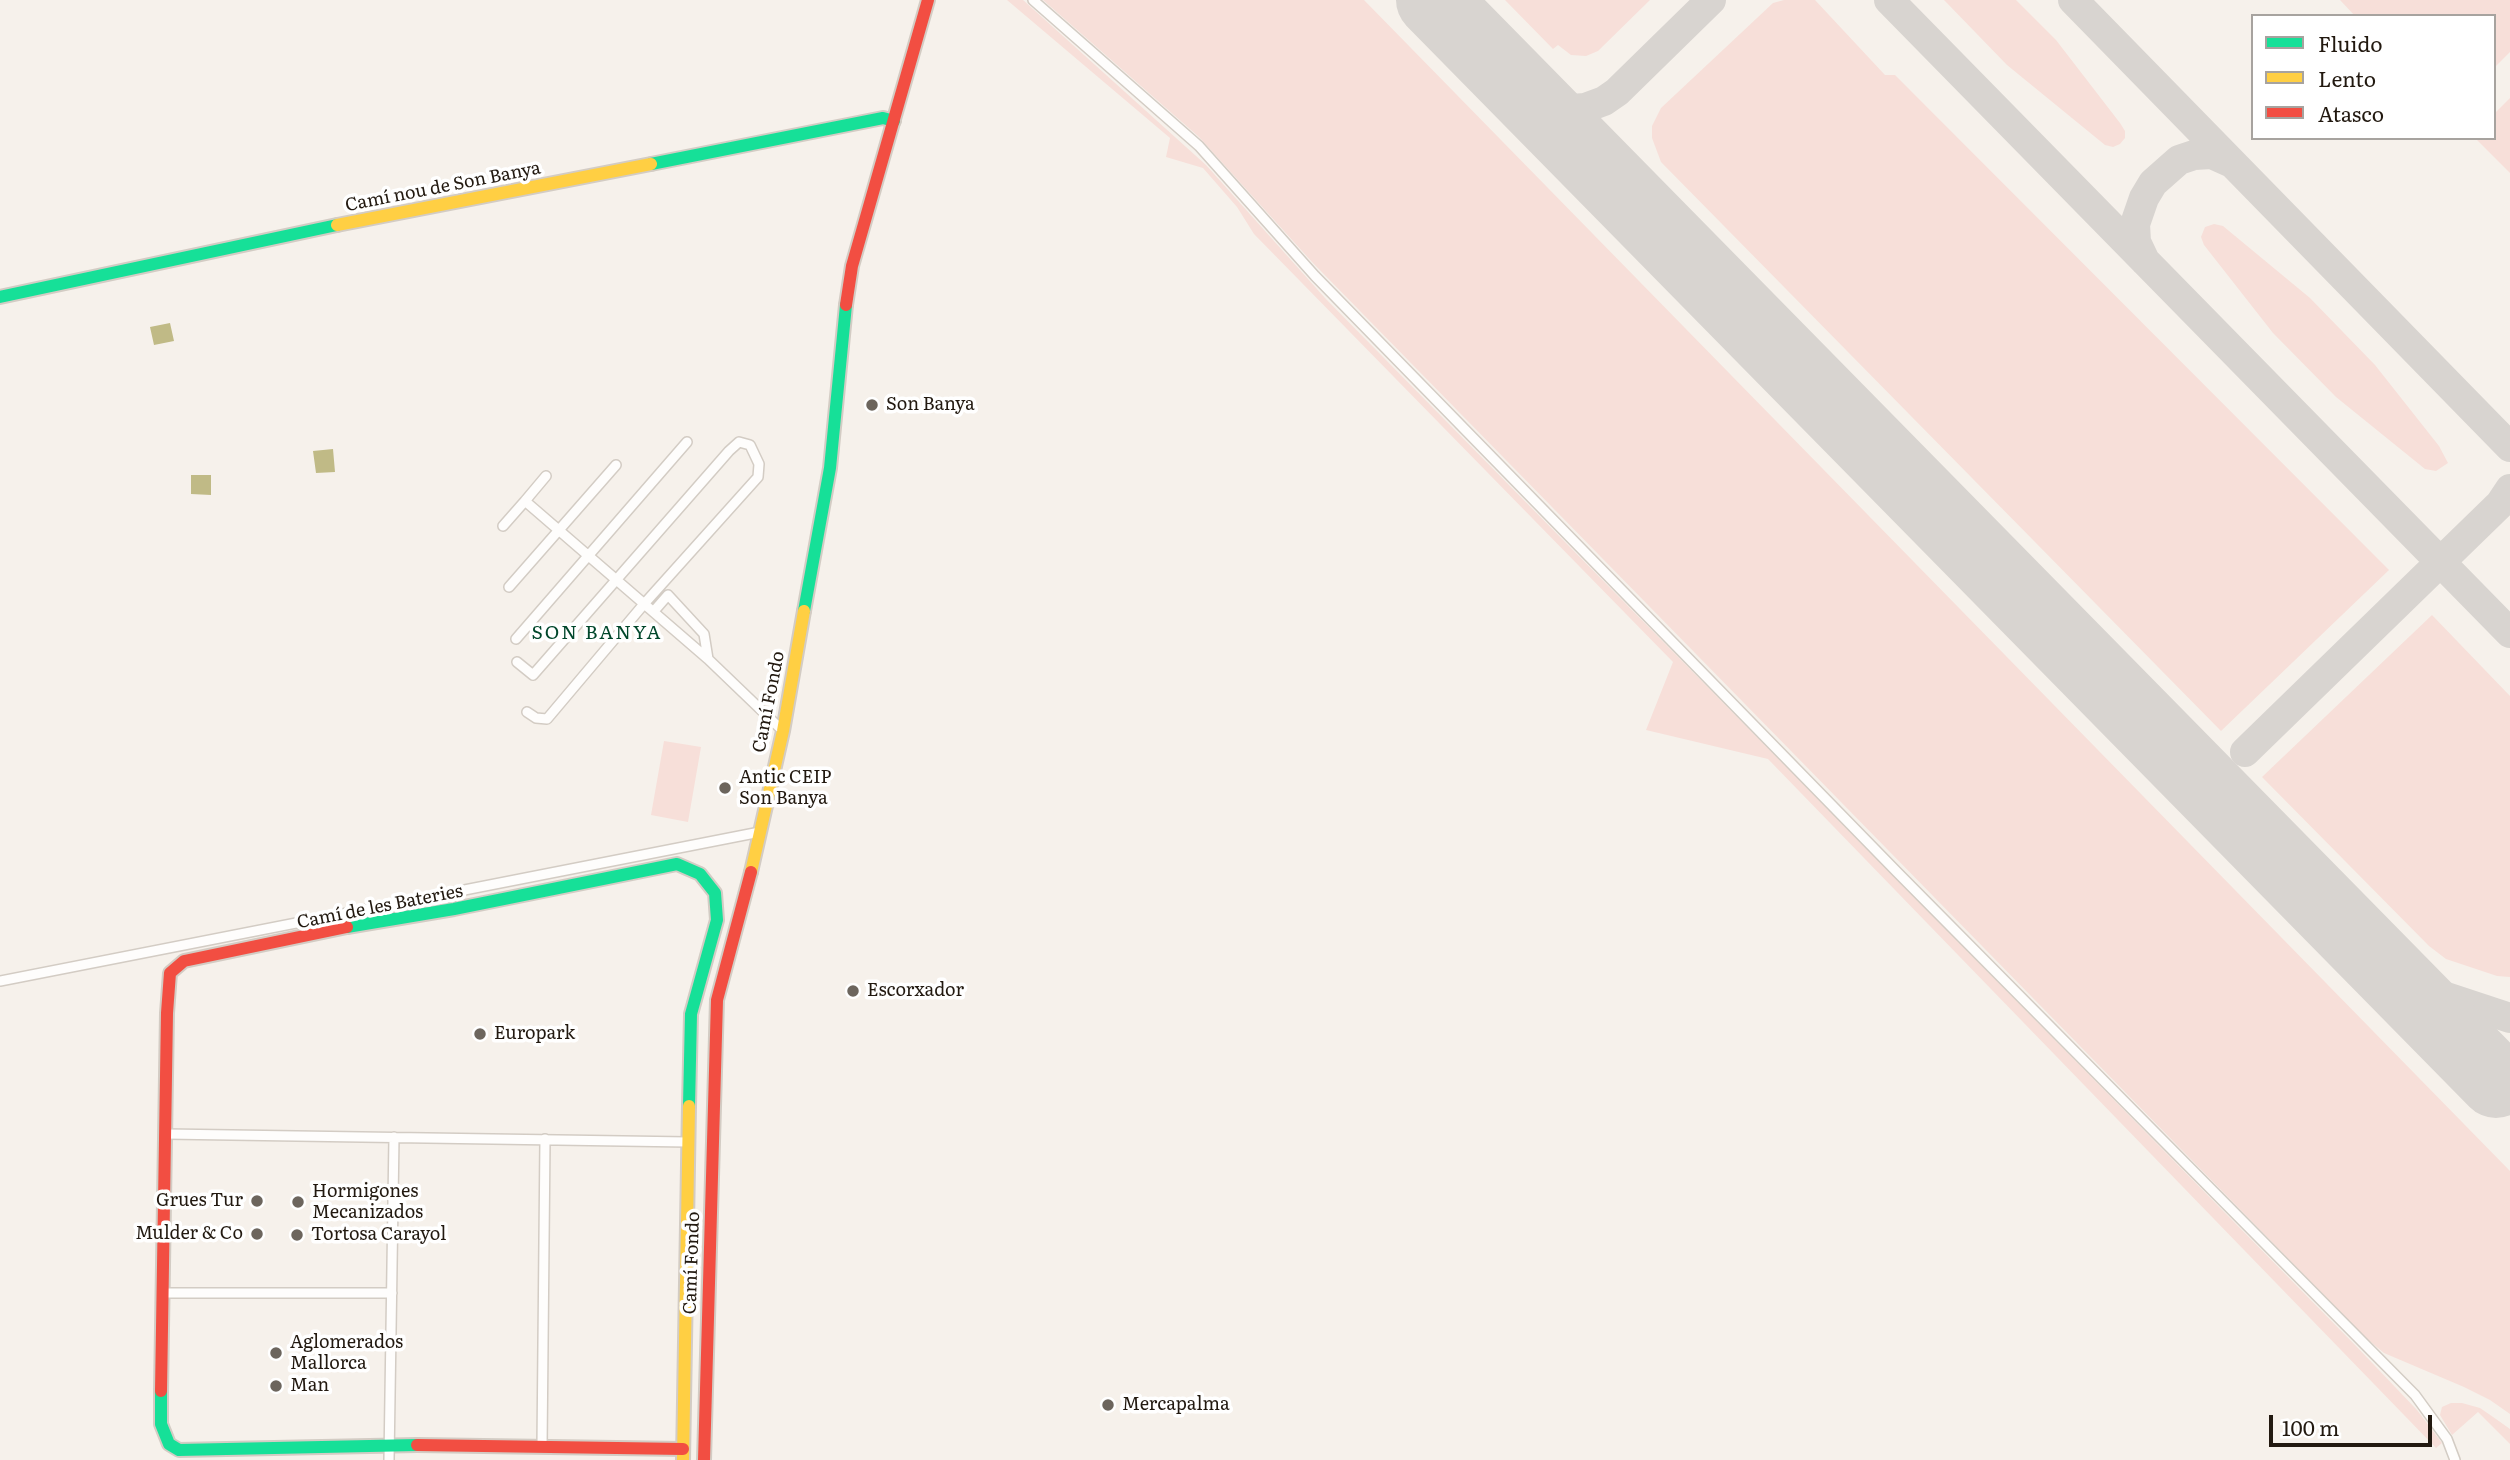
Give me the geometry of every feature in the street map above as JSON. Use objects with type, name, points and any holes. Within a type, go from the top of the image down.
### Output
[{"type":"street","name":"Camí Fondo","points":[[704,1460],[717,1000],[783,731],[830,468],[842,331],[852,266],[928,0]]},
{"type":"street","points":[[1033,0],[1199,146],[1315,276],[2415,1395],[2447,1439],[2455,1460]]},
{"type":"street","name":"Camí nou de Son Banya","points":[[0,297],[334,226],[668,160],[883,118],[894,121]]},
{"type":"street","points":[[516,639],[687,442]]},
{"type":"street","points":[[517,662],[533,675],[729,451],[739,442],[750,445],[759,464],[758,477],[644,604],[547,719],[536,718],[527,712]]},
{"type":"street","points":[[509,587],[616,465]]},
{"type":"street","points":[[503,526],[546,475]]},
{"type":"street","points":[[525,501],[708,659],[783,731]]},
{"type":"street","points":[[654,611],[668,595],[704,634],[708,659]]},
{"type":"street","name":"Camí de les Bateries","points":[[0,981],[760,832]]},
{"type":"street","points":[[677,864],[700,874],[715,893],[717,920],[691,1014],[688,1142],[683,1455],[542,1447],[389,1445],[179,1450],[169,1444],[161,1424],[167,1013],[170,973],[184,961],[329,930],[454,909],[677,864]]},
{"type":"street","points":[[166,1133],[688,1142]]},
{"type":"street","points":[[389,1460],[394,1137]]},
{"type":"street","points":[[542,1447],[545,1139]]},
{"type":"street","points":[[163,1293],[392,1293]]},
{"type":"shaded area","points":[[1007,0],[1023,0],[1206,165],[1325,298],[2356,1346],[2417,1410],[2442,1443],[2436,1448],[1768,759],[1646,730],[1673,662],[1254,234],[1237,207],[1203,168],[1166,157],[1170,138]]},
{"type":"shaded area","points":[[1043,0],[1364,0],[2510,1171],[2510,1414],[2464,1387],[2384,1353],[2366,1338],[1312,262],[1199,137]]},
{"type":"shaded area","points":[[1505,0],[1650,0],[1598,51],[1586,56],[1571,55],[1558,45],[1553,49]]},
{"type":"shaded area","points":[[1784,0],[1815,0],[1885,75],[1895,75],[2389,570],[2221,731],[1661,162],[1652,138],[1652,126],[1661,108],[1773,3]]},
{"type":"shaded area","points":[[1944,0],[2016,0],[2056,40],[2120,123],[2125,131],[2125,138],[2113,147],[2105,145],[2007,65]]},
{"type":"shaded area","points":[[2340,0],[2510,0],[2510,52],[2496,66],[2496,14],[2353,14]]},
{"type":"shaded area","points":[[2510,98],[2510,173],[2477,140],[2496,140],[2496,112]]},
{"type":"shaded area","points":[[2214,224],[2223,226],[2310,298],[2375,365],[2439,446],[2448,463],[2436,471],[2425,469],[2336,397],[2273,333],[2204,245],[2201,237],[2205,227]]},
{"type":"shaded area","points":[[170,323],[174,341],[154,345],[150,327]]},
{"type":"shaded area","points":[[333,449],[335,472],[316,473],[313,451]]},
{"type":"shaded area","points":[[191,475],[211,475],[211,495],[191,494]]},
{"type":"shaded area","points":[[2432,615],[2510,696],[2510,977],[2497,976],[2446,959],[2429,946],[2262,777]]},
{"type":"shaded area","points":[[664,741],[701,747],[688,822],[651,815]]},
{"type":"shaded area","points":[[2451,1403],[2480,1408],[2496,1419],[2510,1429],[2510,1444],[2478,1412],[2452,1435],[2440,1415],[2442,1407]]},
{"type":"taxiway","points":[[1528,99],[1558,108],[1572,109],[1585,108],[1604,101],[1617,92],[1711,0]]},
{"type":"taxiway","points":[[1889,0],[2510,633]]},
{"type":"taxiway","points":[[2073,0],[2510,447]]},
{"type":"taxiway","points":[[2145,261],[2136,242],[2135,224],[2144,198],[2153,183],[2179,160],[2194,155],[2212,154],[2232,163]]},
{"type":"taxiway","points":[[2245,752],[2500,504],[2510,489]]},
{"type":"taxiway","points":[[2390,972],[2410,985],[2510,1018]]},
{"type":"runway","points":[[1433,0],[2496,1081]]},
{"type":"traffic: fast","points":[[651,164],[883,118],[894,121]]},
{"type":"traffic: fast","points":[[0,297],[337,225]]},
{"type":"traffic: fast","points":[[804,611],[830,468],[846,305]]},
{"type":"traffic: fast","points":[[347,927],[454,909],[677,864],[700,874],[715,893],[717,920],[691,1014],[689,1106]]},
{"type":"traffic: fast","points":[[161,1391],[161,1424],[169,1444],[179,1450],[417,1445]]},
{"type":"traffic: slow","points":[[337,225],[651,164]]},
{"type":"traffic: slow","points":[[751,872],[783,731],[804,611]]},
{"type":"traffic: slow","points":[[683,1460],[689,1106]]},
{"type":"traffic: jam","points":[[846,305],[852,266],[928,0]]},
{"type":"traffic: jam","points":[[704,1460],[717,1000],[751,872]]},
{"type":"traffic: jam","points":[[161,1391],[167,1013],[170,973],[184,961],[347,927]]},
{"type":"traffic: jam","points":[[417,1445],[683,1449]]},
{"type":"place","name":"Son Banya","points":[[872,405]]},
{"type":"place","name":"Antic CEIP Son Banya","points":[[725,788]]},
{"type":"place","name":"Escorxador","points":[[853,991]]},
{"type":"place","name":"Europark","points":[[480,1034]]},
{"type":"place","name":"Grues Tur","points":[[257,1201]]},
{"type":"place","name":"Hormigones Mecanizados","points":[[298,1202]]},
{"type":"place","name":"Mulder & Co","points":[[257,1234]]},
{"type":"place","name":"Tortosa Carayol","points":[[297,1235]]},
{"type":"place","name":"Aglomerados Mallorca","points":[[276,1353]]},
{"type":"place","name":"Man","points":[[276,1386]]},
{"type":"place","name":"Mercapalma","points":[[1108,1405]]},
{"type":"district","name":"SON BANYA","points":[[597,633]]}]
